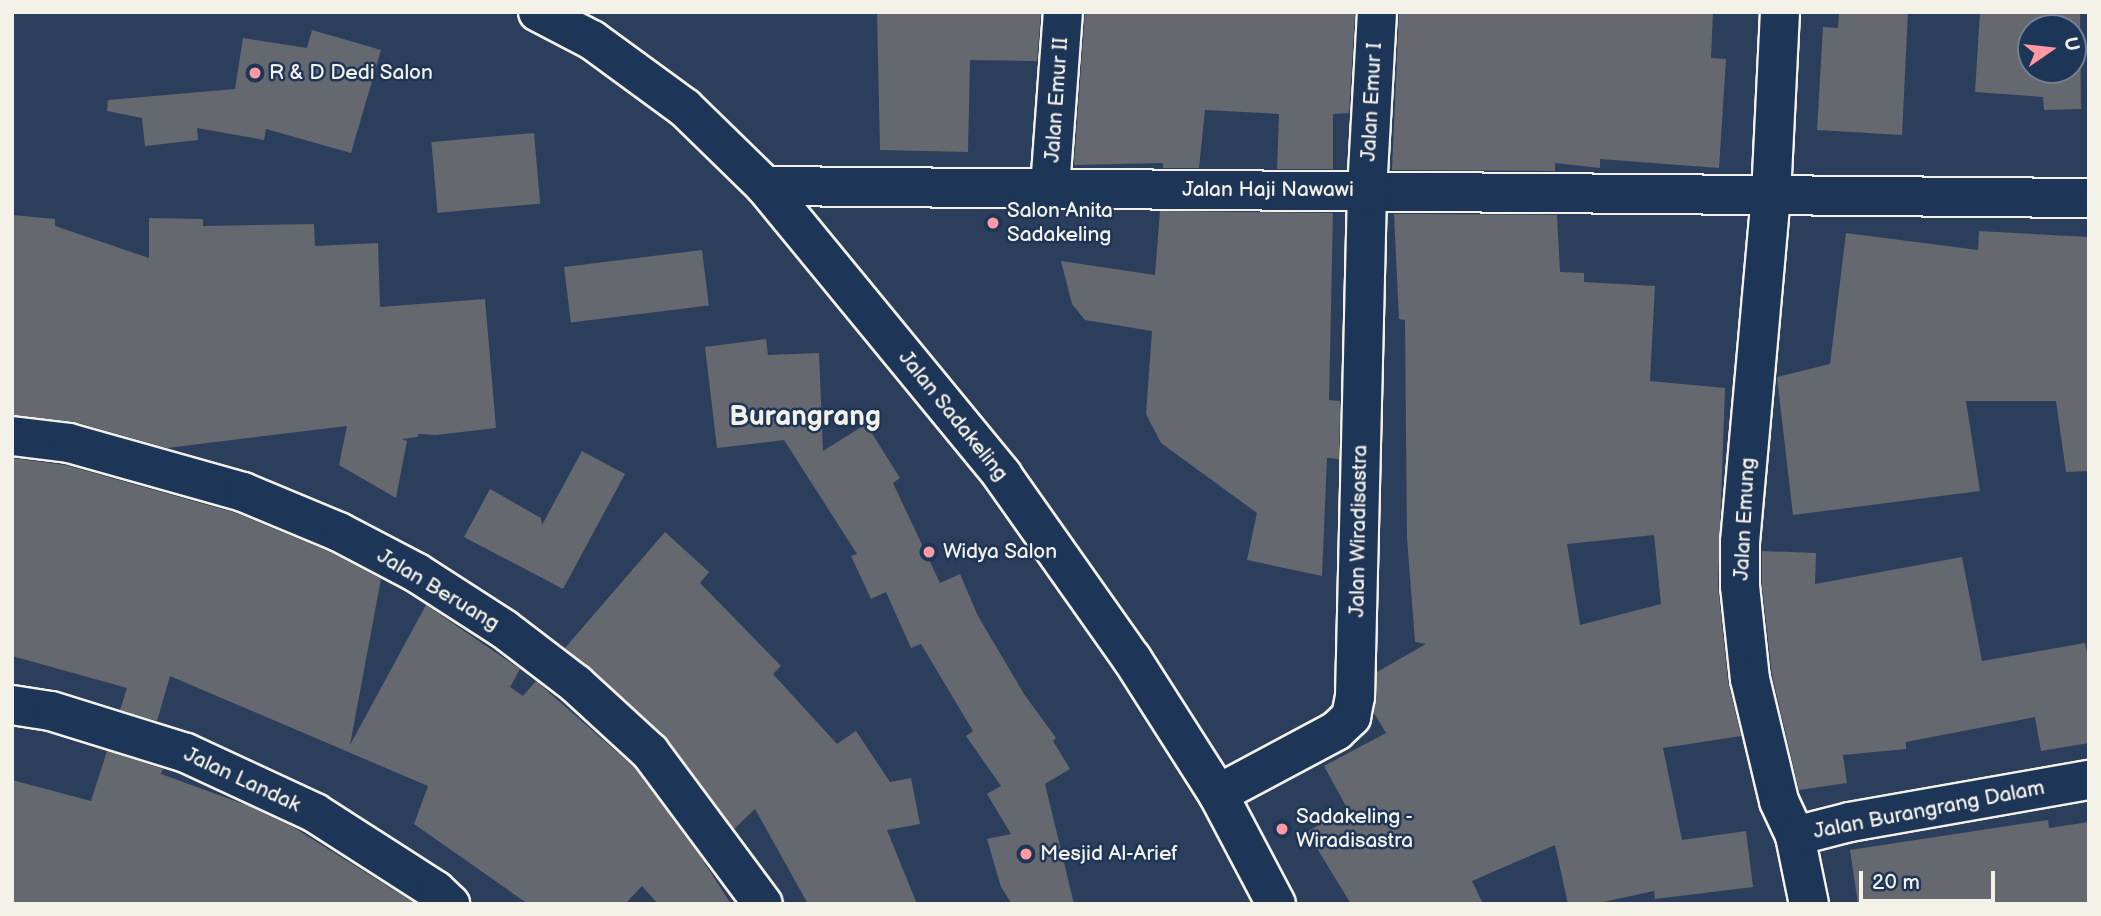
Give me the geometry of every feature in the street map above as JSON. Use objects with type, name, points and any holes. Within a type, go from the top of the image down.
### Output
[{"type":"street","name":"Jalan Sadakeling","points":[[538,12],[592,40],[685,107],[765,186],[1002,475],[1132,659],[1218,794],[1276,904]]},
{"type":"street","name":"Jalan Emur II","points":[[1050,188],[1063,12]]},
{"type":"street","name":"Jalan Emur I","points":[[1367,191],[1377,12]]},
{"type":"street","name":"Jalan Emung","points":[[1780,12],[1771,195],[1740,542],[1740,586],[1750,679],[1779,802],[1795,836]]},
{"type":"street","name":"Jalan Haji Nawawi","points":[[765,186],[1771,195]]},
{"type":"street","name":"Jalan Wiradisastra","points":[[1218,794],[1336,731],[1351,717],[1355,697],[1367,191]]},
{"type":"street","points":[[1771,195],[2089,198]]},
{"type":"street","name":"Jalan Beruang","points":[[12,436],[69,443],[243,492],[339,532],[417,573],[504,629],[566,677],[650,752],[763,904]]},
{"type":"street","name":"Jalan Landak","points":[[12,705],[51,711],[186,753],[315,813],[435,890],[450,904]]},
{"type":"street","name":"Jalan Burangrang Dalam","points":[[1809,904],[1795,836],[1850,822],[2089,780]]},
{"type":"building","points":[[877,12],[1041,12],[1037,61],[970,60],[968,152],[880,150]]},
{"type":"building","points":[[1085,12],[1355,12],[1349,113],[1333,114],[1333,169],[1277,169],[1279,114],[1205,110],[1199,168],[1163,168],[1163,163],[1074,165]]},
{"type":"building","points":[[1399,12],[1713,12],[1711,58],[1726,59],[1719,168],[1600,159],[1600,168],[1555,163],[1555,171],[1392,170]]},
{"type":"building","points":[[1839,12],[1908,12],[1902,135],[1817,130],[1823,27],[1838,28]]},
{"type":"building","points":[[1980,12],[2080,12],[2017,14],[2017,84],[2081,84],[2081,109],[2044,110],[2043,97],[1975,92]]},
{"type":"building","points":[[312,30],[381,50],[351,153],[266,129],[264,140],[197,128],[198,140],[145,146],[142,118],[107,111],[108,100],[235,89],[243,38],[307,48]]},
{"type":"building","points":[[534,133],[540,204],[438,213],[431,142]]},
{"type":"building","points":[[1160,211],[1333,213],[1329,400],[1340,401],[1339,459],[1327,458],[1322,576],[1247,560],[1257,513],[1161,443],[1146,414],[1152,331],[1085,320],[1072,304],[1061,261],[1155,275]]},
{"type":"building","points":[[1394,214],[1557,215],[1560,272],[1584,273],[1584,282],[1655,286],[1650,381],[1725,388],[1718,586],[1728,682],[1741,736],[1663,748],[1682,840],[1746,831],[1753,887],[1655,899],[1654,891],[1594,904],[1568,904],[1555,845],[1472,881],[1483,904],[1351,904],[1307,832],[1347,808],[1324,766],[1386,733],[1374,713],[1377,672],[1426,644],[1415,642],[1407,538],[1405,320],[1399,319]],"holes":[[[1654,535],[1661,604],[1580,625],[1567,544]]]},
{"type":"building","points":[[12,215],[55,219],[55,226],[149,258],[149,218],[203,219],[203,226],[314,224],[315,246],[378,243],[380,307],[485,299],[496,428],[436,435],[418,434],[418,437],[402,439],[407,441],[396,498],[339,465],[347,426],[167,448],[75,422],[12,415]]},
{"type":"building","points":[[1979,231],[2089,237],[2089,471],[2066,472],[2056,401],[1966,401],[1980,491],[1793,515],[1777,377],[1830,364],[1846,233],[1978,250]]},
{"type":"building","points":[[702,250],[709,306],[571,323],[564,267]]},
{"type":"building","points":[[766,339],[768,355],[819,353],[823,451],[866,424],[900,478],[893,483],[940,583],[960,574],[978,616],[1024,694],[1056,738],[1053,741],[1070,769],[1045,784],[1074,904],[1012,904],[1001,887],[987,839],[1011,834],[987,794],[1001,786],[966,736],[973,731],[921,644],[911,648],[886,592],[871,599],[851,556],[857,554],[784,440],[717,448],[705,347]]},
{"type":"building","points":[[582,451],[625,474],[563,589],[464,537],[490,489],[541,518],[542,525]]},
{"type":"building","points":[[12,458],[65,465],[236,513],[330,552],[381,579],[350,745],[426,605],[520,669],[510,687],[523,696],[536,681],[634,767],[702,859],[731,904],[658,904],[642,886],[625,904],[528,904],[414,824],[428,786],[170,676],[157,721],[120,710],[127,688],[12,656]]},
{"type":"building","points":[[665,532],[709,572],[700,583],[781,666],[773,674],[837,744],[856,731],[890,782],[911,778],[920,824],[887,830],[917,904],[808,904],[755,809],[734,829],[665,736],[565,648]]},
{"type":"building","points":[[1762,551],[1816,553],[1815,584],[1962,557],[1982,661],[2085,643],[2089,663],[2089,743],[2041,751],[2035,717],[1906,742],[1906,749],[1843,755],[1847,783],[1799,790],[1772,675],[1762,585]]},
{"type":"building","points":[[107,751],[163,769],[161,774],[249,806],[293,827],[416,904],[12,904],[12,780],[91,801]]},
{"type":"building","points":[[2048,820],[2049,828],[2089,822],[2089,904],[1858,904],[1850,850]]},
{"type":"place","name":"R & D Dedi Salon","points":[[255,73]]},
{"type":"place","name":"Salon Anita Sadakeling","points":[[993,223]]},
{"type":"place","name":"Widya Salon","points":[[929,552]]},
{"type":"place","name":"Sadakeling - Wiradisastra","points":[[1282,829]]},
{"type":"place","name":"Mesjid Al-Arief","points":[[1026,854]]},
{"type":"district","name":"Burangrang","points":[[805,417]]}]
